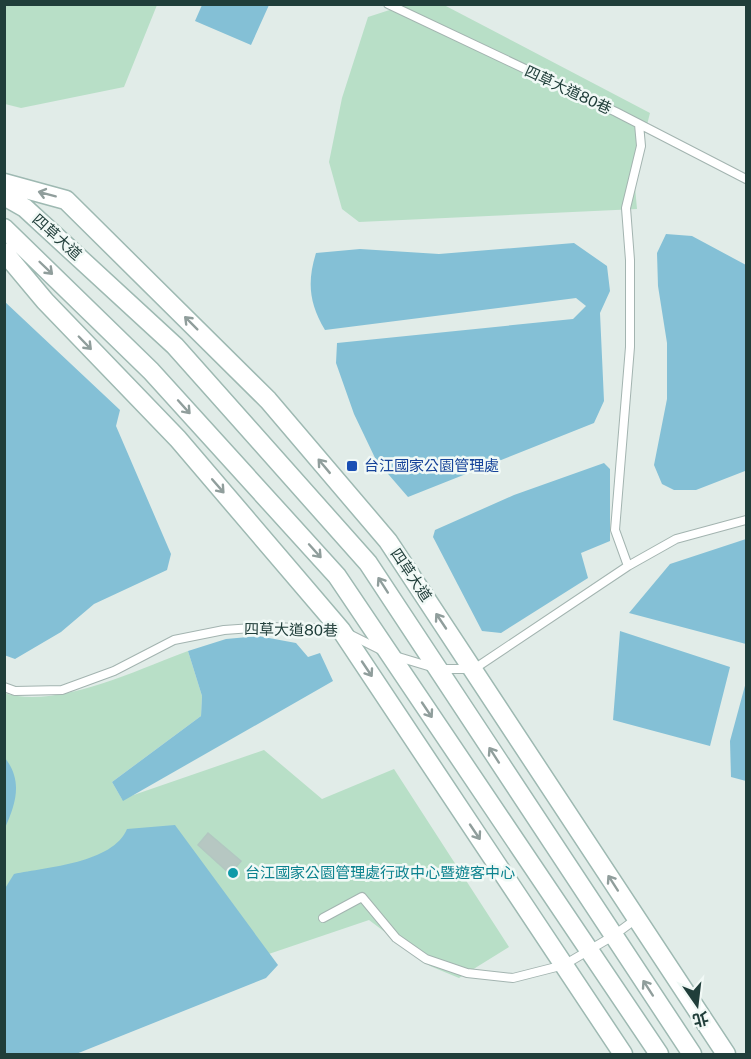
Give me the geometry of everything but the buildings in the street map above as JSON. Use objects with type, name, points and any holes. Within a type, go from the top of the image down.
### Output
[{"type":"street","name":"四草大道","points":[[4,183],[66,200],[268,400],[388,541],[726,1054]]},
{"type":"street","name":"四草大道","points":[[4,196],[25,208],[176,346],[368,563],[692,1054]]},
{"type":"street","name":"四草大道","points":[[4,228],[151,370],[337,576],[659,1054]]},
{"type":"street","points":[[4,252],[45,301],[178,439],[341,630],[623,1054]]},
{"type":"lane","name":"四草大道80巷","points":[[388,4],[639,124],[747,179]]},
{"type":"lane","points":[[628,566],[615,530],[630,347],[630,260],[626,208],[641,146],[639,124]]},
{"type":"lane","points":[[474,669],[628,566],[676,539],[747,520]]},
{"type":"lane","name":"四草大道80巷","points":[[4,687],[15,691],[62,690],[114,671],[174,640],[224,630],[267,627],[341,630],[390,654],[438,669],[474,669]]},
{"type":"lane","points":[[323,918],[362,897],[396,938],[426,959],[467,973],[513,978],[564,965],[590,951],[636,919]]},
{"type":"green space","points":[[5,4],[157,5],[124,87],[21,108],[5,104]]},
{"type":"green space","points":[[405,5],[444,5],[650,113],[634,176],[637,209],[359,222],[342,209],[329,162],[342,98],[368,17]]},
{"type":"green space","name":"台江國家公園管理處行政中心暨遊客中心","points":[[188,651],[202,696],[201,716],[112,782],[122,799],[264,750],[322,799],[394,769],[509,947],[459,978],[430,966],[369,920],[88,1015],[5,1035],[4,693],[25,697],[72,692],[122,677]]},
{"type":"water","points":[[202,4],[269,5],[251,45],[195,21]]},
{"type":"water","points":[[666,234],[692,236],[746,265],[745,471],[696,490],[674,490],[662,484],[654,465],[667,399],[667,343],[658,286],[657,253]]},
{"type":"water","points":[[574,243],[607,266],[610,291],[600,313],[604,401],[594,423],[408,497],[376,460],[354,414],[336,363],[337,343],[573,319],[586,306],[576,298],[325,330],[316,311],[311,292],[311,273],[316,253],[360,249],[439,254]]},
{"type":"water","points":[[4,301],[120,410],[116,426],[171,554],[167,570],[94,604],[61,632],[15,659],[4,655]]},
{"type":"water","points":[[604,463],[610,469],[610,541],[581,553],[588,578],[501,633],[482,631],[433,537],[435,530],[514,495]]},
{"type":"water","points":[[746,539],[746,644],[629,613],[670,564]]},
{"type":"water","points":[[620,631],[730,667],[710,746],[613,720]]},
{"type":"water","points":[[258,636],[296,643],[308,657],[320,653],[333,681],[123,801],[112,782],[201,716],[202,696],[188,651],[226,639]]},
{"type":"water","points":[[746,682],[746,781],[731,777],[730,741]]},
{"type":"water","points":[[5,758],[14,775],[16,792],[5,828]]},
{"type":"water","points":[[175,825],[278,965],[266,978],[76,1054],[5,1054],[4,890],[14,874],[61,866],[94,856],[119,840],[127,829]]},
{"type":"place","name":"台江國家公園管理處","points":[[352,466]]},
{"type":"place","name":"台江國家公園管理處行政中心暨遊客中心","points":[[233,873]]}]
